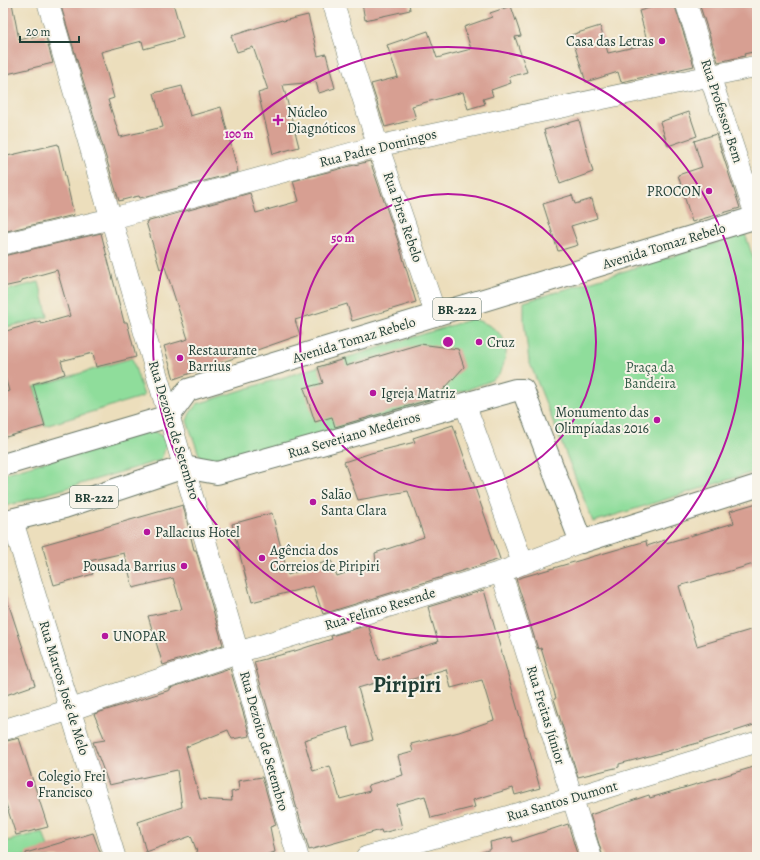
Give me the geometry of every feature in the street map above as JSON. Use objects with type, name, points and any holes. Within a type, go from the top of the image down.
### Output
[{"type":"main road","name":"Avenida Tomaz Rebelo","points":[[169,416],[188,390],[757,218]]},
{"type":"main road","name":"Rua Severiano Medeiros","points":[[184,468],[217,473],[515,390],[523,390],[581,542]]},
{"type":"main road","points":[[3,465],[169,416]]},
{"type":"main road","name":"BR-222","points":[[7,521],[64,507],[184,468]]},
{"type":"main road","name":"Rua Felinto Resende","points":[[581,542],[757,486]]},
{"type":"street","name":"Rua Dezoito de Setembro","points":[[48,3],[298,857]]},
{"type":"street","name":"Rua Pires Rebelo","points":[[333,3],[378,146],[436,315]]},
{"type":"street","name":"Rua Professor Bem","points":[[686,3],[757,218]]},
{"type":"street","name":"Rua Padre Domingos","points":[[3,244],[110,219],[378,146],[757,66]]},
{"type":"street","points":[[465,404],[523,564]]},
{"type":"street","name":"Rua Marcos José de Melo","points":[[7,521],[70,710],[115,857]]},
{"type":"street","name":"Rua Felinto Resende","points":[[3,730],[70,710],[239,652],[501,572],[581,542]]},
{"type":"street","name":"Rua Freitas Júnior","points":[[501,572],[591,857]]},
{"type":"street","name":"Rua Santos Dumont","points":[[366,857],[572,798],[757,742]]},
{"type":"green space","name":"Praça da Bandeira","points":[[745,234],[757,269],[757,471],[593,522],[529,361],[524,321],[524,302]]},
{"type":"green space","points":[[39,282],[48,317],[3,328],[3,291]]},
{"type":"green space","points":[[472,319],[494,328],[503,339],[506,346],[502,370],[496,377],[489,381],[469,389],[217,468],[201,460],[187,421],[190,413],[197,404]]},
{"type":"green space","points":[[132,358],[144,396],[45,426],[34,387]]},
{"type":"green space","points":[[152,430],[168,440],[161,460],[3,507],[3,474]]},
{"type":"green space","points":[[43,832],[51,857],[3,857],[3,842]]},
{"type":"building","points":[[3,3],[12,3],[19,40],[45,34],[53,63],[3,75]]},
{"type":"building","points":[[60,3],[173,3],[183,38],[144,49],[142,41],[101,52],[114,98],[108,100],[120,137],[163,127],[154,93],[182,86],[190,116],[221,107],[238,172],[140,198],[139,196],[119,201]]},
{"type":"building","points":[[362,3],[409,3],[410,10],[365,20]]},
{"type":"building","points":[[667,3],[674,3],[694,66],[621,82],[618,72],[586,82],[571,35],[600,26],[608,53],[648,44],[639,11]]},
{"type":"building","points":[[699,3],[757,3],[757,51],[744,54],[745,56],[718,62]]},
{"type":"building","points":[[511,6],[521,36],[515,37],[527,72],[509,77],[511,83],[491,90],[493,96],[483,99],[485,104],[468,109],[463,92],[412,106],[416,119],[385,127],[371,84],[398,77],[387,45],[428,31],[437,58],[471,49],[464,27],[492,17],[490,13]]},
{"type":"building","points":[[308,15],[318,56],[326,54],[335,88],[319,93],[316,82],[283,85],[299,147],[273,154],[258,93],[268,90],[253,47],[237,52],[231,36],[282,20]]},
{"type":"building","points":[[689,112],[697,136],[668,146],[660,122]]},
{"type":"building","points":[[579,120],[593,172],[560,184],[544,130]]},
{"type":"building","name":"PROCON","points":[[716,134],[740,208],[692,222],[678,175],[702,167],[694,141]]},
{"type":"building","points":[[58,144],[74,215],[3,232],[3,157]]},
{"type":"building","points":[[370,161],[398,241],[416,302],[352,321],[347,304],[295,320],[300,335],[174,379],[164,346],[188,339],[165,267],[160,269],[146,222],[250,193],[256,213],[299,201],[293,181]]},
{"type":"building","points":[[572,195],[575,204],[592,199],[597,218],[571,226],[578,245],[558,251],[543,204]]},
{"type":"building","points":[[101,233],[124,322],[127,322],[136,357],[96,367],[93,353],[61,361],[65,374],[33,384],[45,426],[6,437],[3,428],[3,393],[9,391],[3,370],[3,332],[40,321],[41,324],[70,316],[57,270],[21,280],[21,283],[3,287],[3,256]]},
{"type":"building","name":"Igreja Matriz","points":[[420,344],[458,349],[464,367],[436,398],[335,427],[332,417],[315,422],[304,388],[323,383],[318,367],[344,359],[346,366]]},
{"type":"building","points":[[453,425],[500,559],[323,614],[313,586],[252,602],[232,524],[272,513],[288,575],[331,560],[337,576],[376,562],[375,553],[424,537],[408,491],[358,500],[344,462],[371,453],[415,442],[413,438]]},
{"type":"building","points":[[757,503],[757,563],[679,586],[697,646],[757,628],[757,724],[698,743],[619,764],[619,767],[578,777],[554,699],[556,698],[541,648],[538,649],[516,579],[646,541],[647,546],[665,540],[666,543],[734,523],[730,511]]},
{"type":"building","points":[[183,505],[194,550],[196,550],[223,645],[163,665],[148,616],[182,609],[173,578],[133,588],[124,553],[89,561],[93,574],[54,585],[42,545]]},
{"type":"building","points":[[484,590],[540,788],[515,795],[513,788],[473,800],[475,807],[431,818],[425,796],[396,804],[402,828],[382,833],[381,830],[309,850],[254,662],[332,639],[331,636],[368,625],[379,660],[438,642],[428,607]],"holes":[[[446,669],[451,688],[482,680],[494,720],[459,732],[411,744],[413,752],[398,756],[403,775],[368,785],[370,791],[340,799],[330,766],[313,771],[304,740],[348,727],[353,746],[373,740],[358,688],[388,679],[390,686]]]},
{"type":"building","points":[[3,596],[6,596],[35,685],[3,696]]},
{"type":"building","points":[[230,668],[250,736],[232,739],[228,730],[186,747],[200,799],[232,801],[231,792],[239,790],[238,781],[262,777],[276,825],[270,827],[275,852],[259,857],[199,857],[191,836],[146,852],[138,822],[182,807],[177,770],[109,785],[93,742],[105,740],[94,714],[170,690],[170,688]]},
{"type":"building","points":[[19,738],[48,827],[16,835],[3,795],[3,742]]},
{"type":"building","points":[[757,766],[757,857],[603,857],[590,815],[649,795],[650,798]]},
{"type":"building","points":[[568,824],[578,857],[478,857],[477,854],[491,849],[490,842],[512,837],[513,842]]},
{"type":"building","points":[[93,833],[102,857],[26,857],[26,853]]},
{"type":"place","name":"Casa das Letras","points":[[662,41]]},
{"type":"place","name":"Núcleo Diagnóticos","points":[[278,120]]},
{"type":"place","name":"PROCON","points":[[709,191]]},
{"type":"place","name":"Cruz","points":[[479,342]]},
{"type":"place","name":"Restaurante Barrius","points":[[180,358]]},
{"type":"place","name":"Igreja Matriz","points":[[373,393]]},
{"type":"place","name":"Monumento das Olimpíadas 2016","points":[[657,420]]},
{"type":"place","name":"Salão Santa Clara","points":[[313,502]]},
{"type":"place","name":"Pallacius Hotel","points":[[147,532]]},
{"type":"place","name":"Agência dos Correios de Piripiri","points":[[262,558]]},
{"type":"place","name":"Pousada Barrius","points":[[184,566]]},
{"type":"place","name":"UNOPAR","points":[[105,636]]},
{"type":"place","name":"Colegio Frei Francisco","points":[[30,784]]},
{"type":"district","name":"Piripiri","points":[[407,685]]}]
